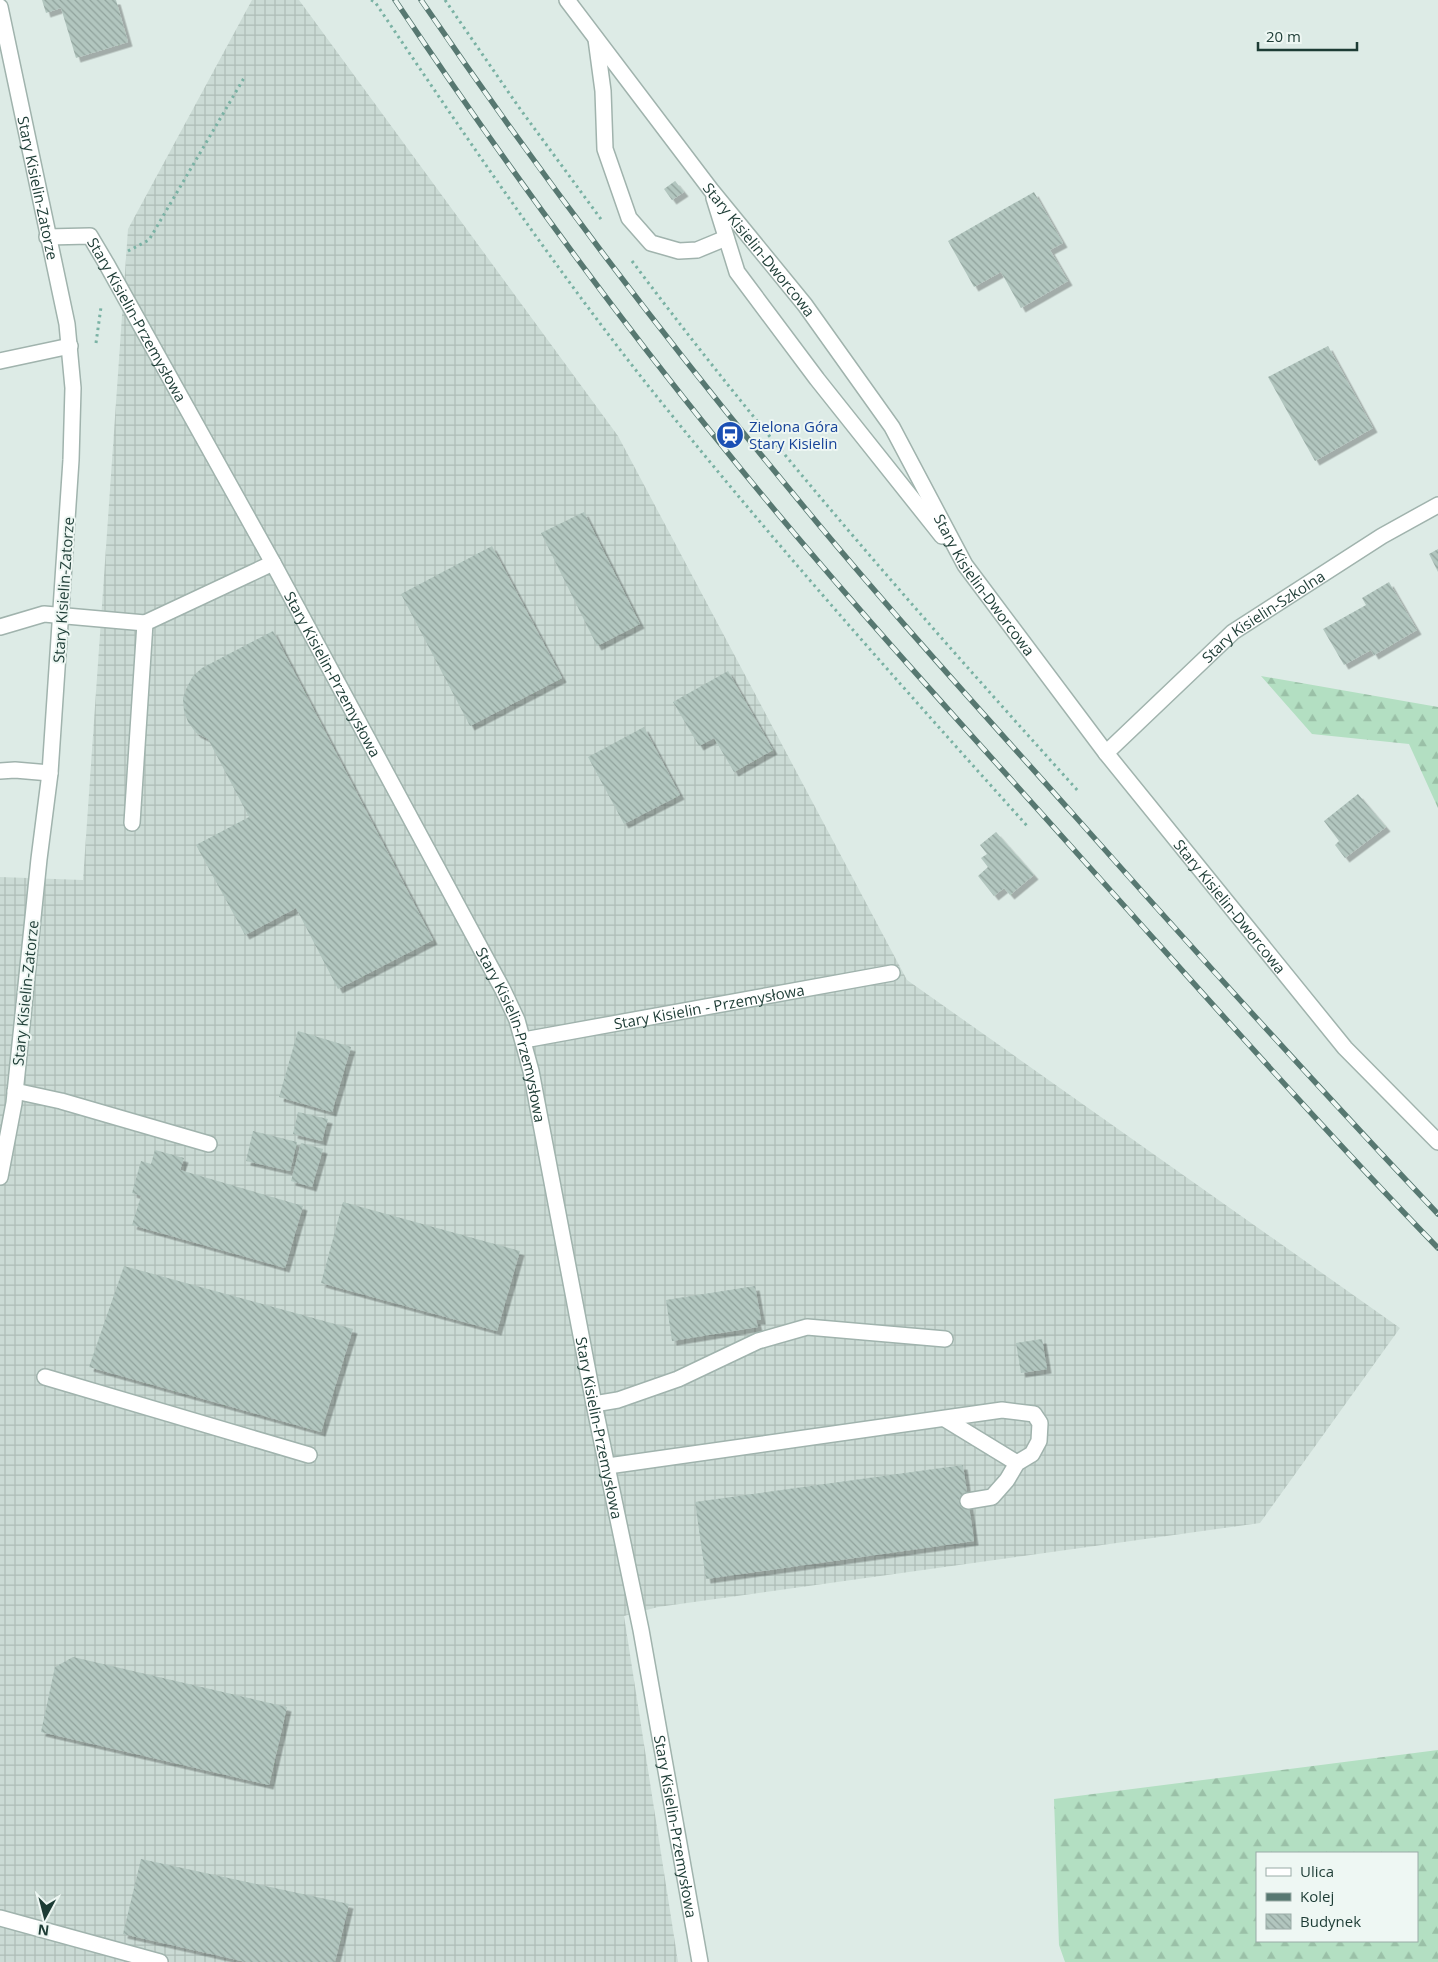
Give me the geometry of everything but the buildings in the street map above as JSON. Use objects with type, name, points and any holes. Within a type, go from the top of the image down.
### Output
[{"type":"street","name":"Stary Kisielin-Dworcowa","points":[[567,0],[711,190],[805,305],[892,427],[965,565],[1106,753],[1345,1048],[1438,1142]]},
{"type":"street","name":"Stary Kisielin-Zatorze","points":[[0,7],[64,311],[70,346],[72,388],[71,450],[50,773],[0,1176]]},
{"type":"street","points":[[595,37],[603,91],[605,149],[629,218],[651,243],[679,251],[697,250],[726,238]]},
{"type":"street","points":[[711,190],[737,272],[817,379],[965,565]]},
{"type":"street","name":"Stary Kisielin-Przemysłowa","points":[[47,237],[90,236],[273,563],[503,990],[517,1020],[531,1071],[594,1404],[641,1630],[700,1962]]},
{"type":"street","points":[[0,361],[70,346]]},
{"type":"street","name":"Stary Kisielin-Szkolna","points":[[1106,753],[1233,632],[1382,536],[1438,505]]},
{"type":"street","points":[[0,627],[44,614],[145,623],[273,563]]},
{"type":"street","points":[[132,822],[145,623]]},
{"type":"street","points":[[0,771],[15,770],[50,773]]},
{"type":"street","name":"Stary Kisielin - Przemysłowa","points":[[524,1040],[892,972]]},
{"type":"street","points":[[10,1099],[61,1101],[209,1144]]},
{"type":"street","points":[[594,1404],[618,1400],[678,1379],[758,1341],[807,1327],[945,1339]]},
{"type":"street","points":[[45,1377],[309,1455]]},
{"type":"street","points":[[608,1466],[1002,1410],[1034,1414],[1040,1423],[1040,1441],[1032,1454],[1018,1463],[1007,1480],[992,1497],[968,1500]]},
{"type":"street","points":[[945,1419],[1018,1463]]},
{"type":"street","points":[[0,1918],[160,1962]]},
{"type":"path","points":[[371,0],[376,2],[469,142],[525,221],[642,376],[710,462],[828,602],[1029,828]]},
{"type":"path","points":[[445,0],[518,106],[606,226]]},
{"type":"path","points":[[106,263],[149,240],[244,78]]},
{"type":"path","points":[[629,258],[755,418],[852,536],[1079,792]]},
{"type":"shaded area","points":[[252,0],[299,0],[618,436],[907,980],[1400,1328],[1260,1523],[658,1607],[624,1616],[678,1962],[0,1962],[0,877],[83,880],[128,229]]},
{"type":"green space","points":[[1261,676],[1438,707],[1438,808],[1409,744],[1312,734]]},
{"type":"green space","points":[[1438,1750],[1438,1962],[1065,1962],[1059,1945],[1054,1799]]},
{"type":"railway","points":[[395,0],[472,113],[552,225],[676,388],[763,496],[899,654],[1215,1007],[1348,1153],[1438,1248]]},
{"type":"railway","points":[[421,0],[511,129],[604,256],[701,380],[833,542],[1163,915],[1438,1214]]},
{"type":"place","name":"Zielona Góra Stary Kisielin","points":[[730,435]]}]
